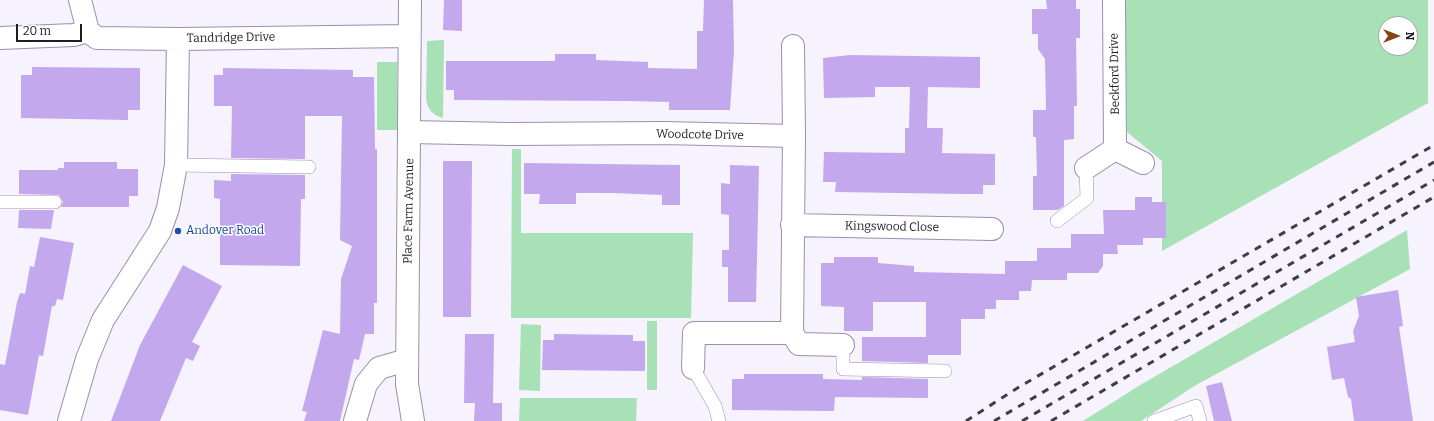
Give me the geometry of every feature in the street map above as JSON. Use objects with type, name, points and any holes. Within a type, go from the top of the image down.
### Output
[{"type":"street","points":[[0,38],[74,35],[88,31],[80,0]]},
{"type":"street","name":"Place Farm Avenue","points":[[410,0],[407,384],[413,421]]},
{"type":"street","name":"Beckford Drive","points":[[1114,0],[1115,149]]},
{"type":"street","name":"Tandridge Drive","points":[[88,31],[97,38],[178,39],[409,36]]},
{"type":"street","points":[[69,421],[86,359],[103,320],[160,231],[168,208],[176,165],[178,39]]},
{"type":"street","points":[[793,46],[794,136],[792,333],[799,344],[843,345]]},
{"type":"street","name":"Woodcote Drive","points":[[410,132],[794,136]]},
{"type":"street","points":[[1086,168],[1115,149],[1143,163]]},
{"type":"street","name":"Kingswood Close","points":[[792,225],[992,229]]},
{"type":"street","points":[[693,368],[694,333],[792,333]]},
{"type":"street","points":[[356,421],[366,384],[379,368],[407,360]]},
{"type":"lane","points":[[176,165],[309,167]]},
{"type":"lane","points":[[1057,221],[1087,198],[1086,168]]},
{"type":"lane","points":[[0,202],[55,202]]},
{"type":"lane","points":[[843,345],[843,369],[945,371]]},
{"type":"lane","points":[[693,368],[715,406],[719,421]]},
{"type":"lane","points":[[1154,421],[1196,406],[1200,421]]},
{"type":"green space","points":[[1125,0],[1428,0],[1428,103],[1162,251],[1162,161],[1127,132]]},
{"type":"green space","points":[[444,40],[443,118],[431,112],[426,99],[427,41]]},
{"type":"green space","points":[[377,62],[397,62],[397,130],[377,130]]},
{"type":"green space","points":[[512,149],[521,149],[521,233],[693,233],[691,318],[511,318]]},
{"type":"green space","points":[[1407,230],[1410,269],[1196,385],[1141,421],[1083,421],[1142,384]]},
{"type":"green space","points":[[647,321],[657,321],[657,390],[647,390]]},
{"type":"green space","points":[[521,324],[541,325],[540,391],[519,390]]},
{"type":"green space","points":[[520,398],[637,398],[636,421],[519,421]]},
{"type":"building","points":[[444,0],[462,0],[462,31],[443,30]]},
{"type":"building","points":[[704,0],[733,0],[734,51],[730,110],[669,110],[669,102],[454,100],[454,90],[446,90],[446,61],[555,61],[555,54],[596,54],[596,60],[648,62],[648,68],[697,69],[697,31],[703,31]]},
{"type":"building","points":[[1046,0],[1076,0],[1076,9],[1080,9],[1080,38],[1076,38],[1077,106],[1074,106],[1074,139],[1064,140],[1064,206],[1058,210],[1033,210],[1033,176],[1037,176],[1036,137],[1033,137],[1033,110],[1046,110],[1045,59],[1038,49],[1038,34],[1032,34],[1032,9],[1047,9]]},
{"type":"building","points":[[850,55],[980,57],[980,88],[928,87],[927,128],[943,128],[942,153],[995,154],[995,185],[983,185],[983,194],[835,192],[836,182],[823,182],[824,152],[905,153],[905,128],[909,128],[910,87],[875,87],[875,97],[824,98],[823,58]]},
{"type":"building","points":[[32,67],[140,68],[140,110],[128,110],[128,120],[21,118],[21,75],[32,75]]},
{"type":"building","points":[[223,68],[353,70],[353,77],[374,77],[375,149],[377,149],[377,303],[374,303],[374,334],[365,334],[359,360],[354,359],[340,421],[304,421],[307,412],[302,411],[323,330],[340,334],[341,279],[352,246],[340,240],[342,116],[305,116],[305,159],[231,158],[232,106],[214,106],[214,75],[223,75]]},
{"type":"building","points":[[443,161],[472,161],[471,317],[443,317]]},
{"type":"building","points":[[64,162],[117,162],[117,169],[138,169],[138,196],[129,196],[129,207],[61,207],[63,202],[59,195],[19,194],[19,170],[58,170],[58,168],[64,168]]},
{"type":"building","points":[[524,163],[680,165],[680,205],[662,205],[662,195],[613,193],[576,193],[576,204],[539,204],[540,194],[524,194]]},
{"type":"building","points":[[730,165],[759,166],[756,302],[728,302],[728,267],[722,267],[722,250],[729,250],[729,215],[721,214],[721,183],[730,184]]},
{"type":"building","points":[[231,174],[305,175],[305,199],[301,199],[300,266],[220,265],[220,199],[214,198],[214,180],[231,181]]},
{"type":"building","points":[[1135,197],[1152,197],[1152,202],[1166,202],[1166,238],[1143,238],[1143,245],[1117,245],[1118,254],[1103,254],[1103,266],[1098,273],[1067,273],[1067,280],[1032,280],[1031,291],[1019,291],[1019,300],[996,300],[996,309],[985,309],[985,319],[961,319],[961,355],[928,355],[928,363],[862,361],[862,337],[926,337],[926,302],[873,302],[873,331],[844,331],[844,307],[821,306],[821,263],[834,263],[834,257],[878,257],[878,263],[914,266],[914,272],[1005,274],[1005,261],[1037,261],[1037,248],[1071,248],[1071,234],[1104,234],[1103,210],[1135,210]]},
{"type":"building","points":[[19,210],[54,210],[51,229],[18,228]]},
{"type":"building","points":[[40,237],[74,243],[63,300],[57,299],[55,306],[52,306],[43,356],[39,355],[28,415],[0,410],[0,364],[5,365],[17,302],[20,293],[25,294],[30,266],[34,267]]},
{"type":"building","points":[[183,265],[222,286],[192,342],[200,346],[193,361],[186,358],[160,421],[111,421],[140,345]]},
{"type":"building","points":[[1398,290],[1403,326],[1399,327],[1413,421],[1354,421],[1351,399],[1348,397],[1344,378],[1332,380],[1327,347],[1355,342],[1353,331],[1359,316],[1356,297]]},
{"type":"building","points":[[465,334],[494,334],[493,403],[502,403],[502,421],[474,421],[475,403],[464,403]]},
{"type":"building","points":[[554,334],[633,335],[633,341],[645,341],[645,371],[542,370],[543,340],[554,340]]},
{"type":"building","points":[[744,374],[823,374],[823,379],[862,380],[862,377],[928,379],[928,398],[835,397],[834,411],[732,410],[732,379],[744,379]]},
{"type":"building","points":[[1222,382],[1232,421],[1214,421],[1206,386]]},
{"type":"railway","points":[[966,421],[1019,387],[1434,145]]},
{"type":"railway","points":[[994,421],[1434,162]]},
{"type":"railway","points":[[1022,421],[1434,180]]},
{"type":"railway","points":[[1051,421],[1434,197]]},
{"type":"place","name":"Andover Road","points":[[178,231]]}]
